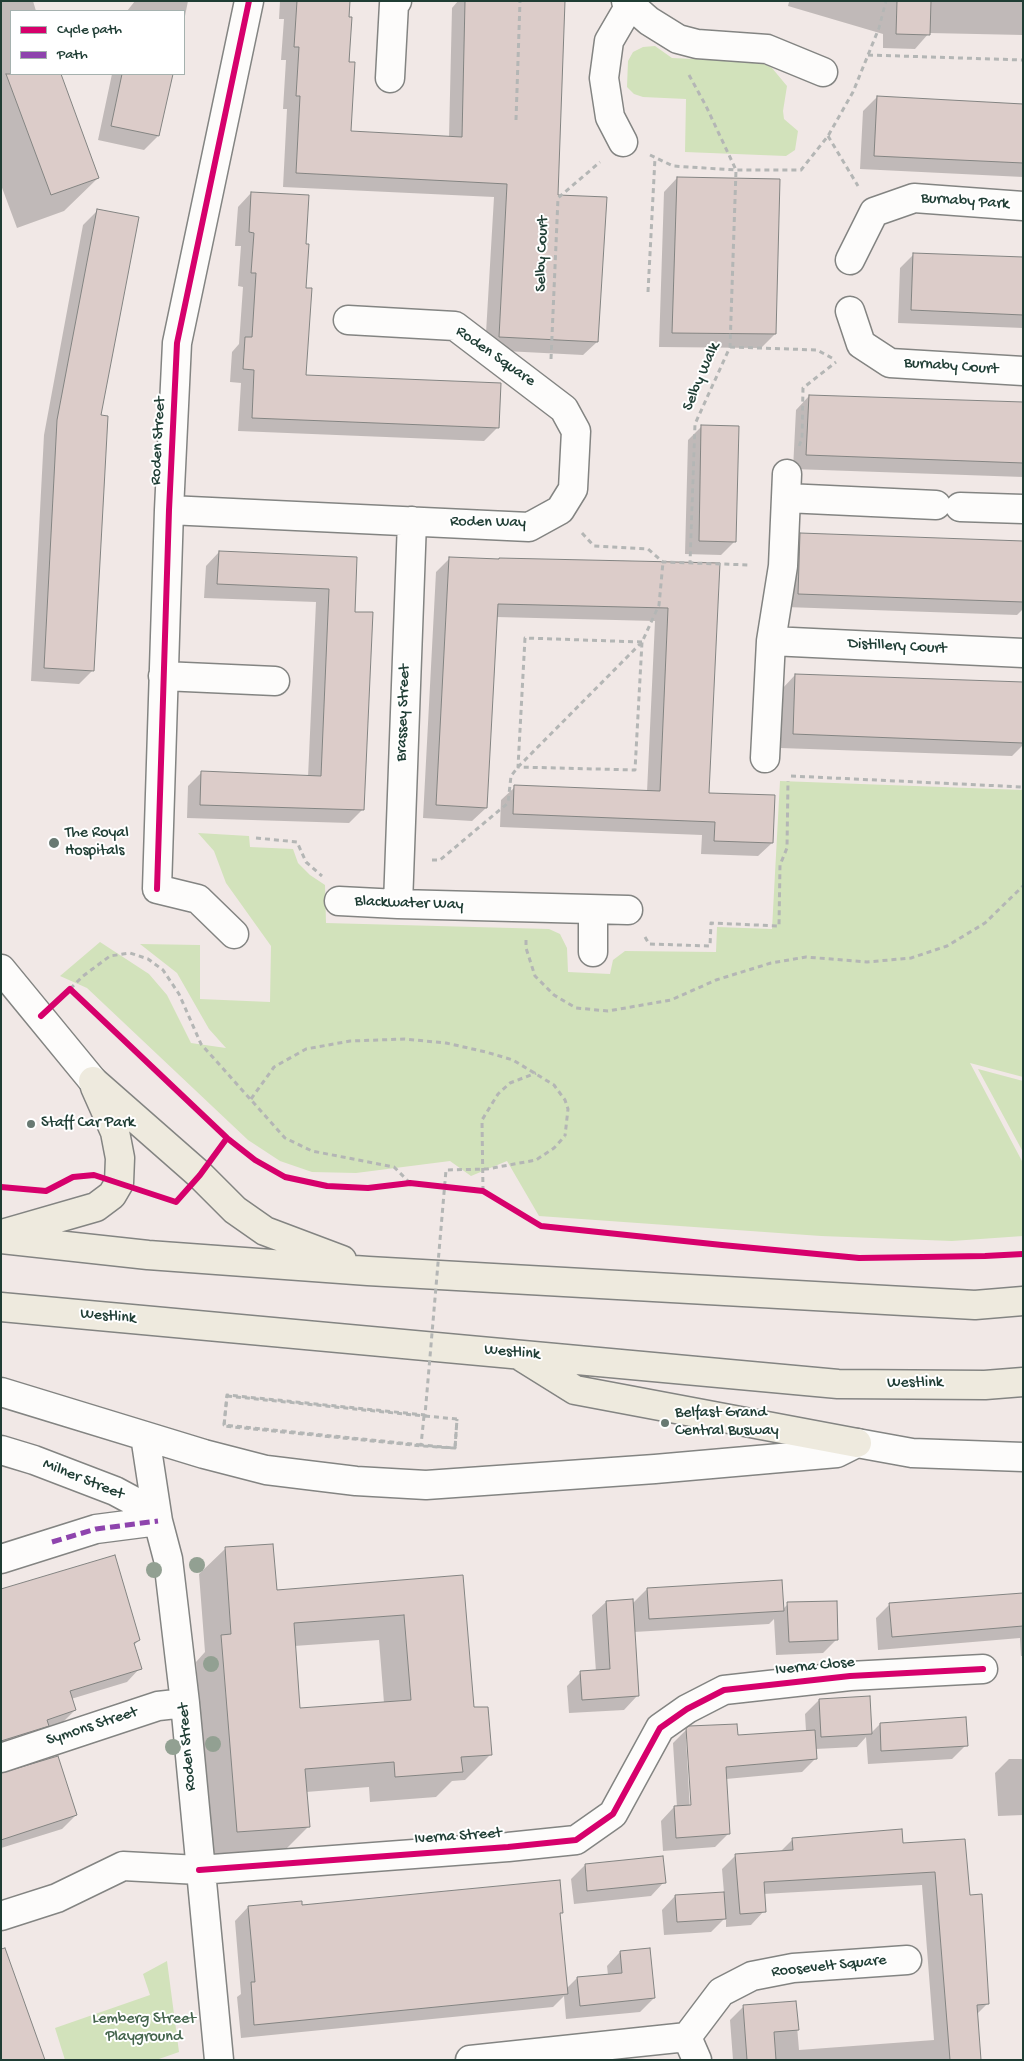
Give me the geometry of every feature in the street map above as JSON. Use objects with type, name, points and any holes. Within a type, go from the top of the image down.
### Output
[{"type":"highway","points":[[1,1234],[96,1207],[112,1195],[119,1183],[120,1158],[115,1132],[93,1081]]},
{"type":"highway","points":[[93,1081],[200,1175],[235,1210],[265,1231],[368,1271]]},
{"type":"highway","points":[[1,1239],[148,1255],[368,1271],[975,1305],[1023,1302]]},
{"type":"highway","name":"Westlink","points":[[1,1307],[838,1384],[986,1385],[1023,1382]]},
{"type":"highway","points":[[517,1354],[575,1390],[857,1443]]},
{"type":"street","name":"Roden Street","points":[[234,934],[198,899],[157,889],[169,510],[177,343],[249,1]]},
{"type":"street","points":[[390,78],[394,4],[397,1]]},
{"type":"street","points":[[623,142],[610,117],[604,78],[609,41],[628,3],[649,22],[678,39],[697,44],[768,49],[823,72]]},
{"type":"street","name":"Burnaby Park","points":[[874,212],[914,198],[1023,206]]},
{"type":"street","points":[[850,260],[874,212]]},
{"type":"street","name":"Burnaby Court","points":[[850,310],[861,344],[890,363],[1023,371]]},
{"type":"street","name":"Roden Square","points":[[348,320],[455,326],[550,396],[564,409],[576,431],[573,489],[560,510]]},
{"type":"street","points":[[765,758],[771,641],[783,566],[787,486],[948,506],[1023,509]]},
{"type":"street","name":"Roden Way","points":[[169,510],[529,527],[560,510]]},
{"type":"street","name":"Brassey Street","points":[[398,904],[412,521]]},
{"type":"street","name":"Distillery Court","points":[[771,641],[1023,653]]},
{"type":"street","points":[[164,676],[275,681]]},
{"type":"street","name":"Blackwater Way","points":[[339,901],[628,910]]},
{"type":"street","points":[[593,910],[593,952]]},
{"type":"street","points":[[1,969],[93,1081]]},
{"type":"street","points":[[1,1392],[145,1436],[266,1470],[356,1481],[426,1485],[655,1469],[837,1453],[857,1443],[912,1453],[1023,1457]]},
{"type":"street","name":"Roden Street","points":[[145,1436],[158,1521],[168,1559],[219,2060]]},
{"type":"street","name":"Milner Street","points":[[1,1450],[34,1460],[115,1491],[144,1506],[158,1521]]},
{"type":"street","points":[[1,1558],[96,1529],[158,1521]]},
{"type":"street","name":"Iverna Close","points":[[660,1728],[687,1708],[724,1690],[850,1676],[984,1669]]},
{"type":"street","name":"Symons Street","points":[[1,1758],[158,1706],[184,1703]]},
{"type":"street","name":"Iverna Street","points":[[1,1916],[57,1898],[123,1866],[199,1870],[508,1847],[576,1840],[613,1814],[660,1728]]},
{"type":"street","name":"Roosevelt Square","points":[[692,2048],[721,1992],[752,1976],[792,1968],[907,1960]]},
{"type":"street","points":[[470,2060],[692,2048]]},
{"type":"path","points":[[516,120],[520,1]]},
{"type":"path","points":[[623,142],[673,166],[736,170],[801,170],[828,136],[853,92],[879,28],[886,1]]},
{"type":"path","points":[[678,39],[681,61],[706,106],[736,170]]},
{"type":"path","points":[[868,55],[1023,60]]},
{"type":"path","points":[[828,136],[874,212]]},
{"type":"path","points":[[648,292],[655,158]]},
{"type":"path","points":[[730,347],[817,350],[838,361],[803,388],[802,439],[787,486]]},
{"type":"path","points":[[560,510],[594,546],[648,549],[663,562],[783,566]]},
{"type":"path","points":[[399,862],[440,860],[508,803],[511,776],[518,767],[642,642],[659,605],[663,562]]},
{"type":"path","points":[[518,767],[525,638],[642,642]]},
{"type":"path","points":[[518,767],[635,770],[642,642]]},
{"type":"path","points":[[628,910],[649,944],[710,946],[711,922],[779,926],[780,865],[787,848],[788,775],[1023,787]]},
{"type":"path","points":[[526,908],[526,948],[535,976],[554,995],[576,1008],[608,1011],[671,1000],[716,980],[771,963],[806,957],[867,962],[911,958],[947,946],[986,923],[1023,886]]},
{"type":"path","points":[[70,989],[83,976],[110,956],[130,954],[148,959],[163,970],[179,994],[201,1044],[284,1138],[312,1152],[394,1167],[410,1183]]},
{"type":"path","points":[[251,1100],[274,1067],[306,1049],[350,1041],[405,1039],[446,1043],[514,1060],[554,1086],[565,1100],[568,1109],[565,1136],[554,1148],[536,1160],[487,1169],[446,1170],[421,1445]]},
{"type":"path","points":[[483,1191],[482,1120],[498,1094],[510,1082],[536,1073]]},
{"type":"path","points":[[402,1184],[419,1184]]},
{"type":"path","points":[[437,1186],[456,1188]]},
{"type":"path","points":[[474,1190],[483,1191],[491,1196]]},
{"type":"path","points":[[425,1416],[226,1395],[224,1425],[455,1448]]},
{"type":"path","points":[[227,1396],[458,1419],[455,1448],[224,1426],[227,1396]]},
{"type":"green space","points":[[655,46],[672,58],[760,62],[772,68],[787,86],[783,111],[784,119],[798,131],[795,150],[786,156],[685,152],[686,99],[643,97],[634,94],[627,87],[628,61],[633,52],[643,47]]},
{"type":"green space","points":[[780,781],[1023,790],[1023,1077],[970,1063],[1023,1163],[1023,1236],[952,1241],[821,1236],[539,1216],[507,1161],[471,1176],[450,1161],[356,1173],[312,1172],[280,1161],[248,1140],[87,988],[60,976],[100,942],[149,974],[167,995],[191,1043],[226,1048],[209,1029],[177,973],[140,944],[200,945],[200,999],[270,1002],[271,946],[226,883],[214,851],[198,833],[249,836],[250,847],[293,849],[298,863],[310,875],[325,885],[326,923],[549,929],[560,934],[567,948],[568,972],[610,974],[613,960],[625,951],[716,952],[717,927],[772,929]]},
{"type":"green space","points":[[978,1069],[1023,1081],[1023,1152]]},
{"type":"green space","name":"Lemberg Street Playground","points":[[167,1961],[179,2052],[156,2060],[65,2060],[55,2028],[150,1995],[143,1974]]},
{"type":"building","points":[[297,1],[350,1],[349,17],[352,17],[349,62],[355,62],[351,131],[462,137],[465,1],[565,1],[558,195],[607,197],[598,342],[499,337],[507,184],[296,173],[300,96],[296,96],[299,47],[294,47]]},
{"type":"building","points":[[897,1],[931,1],[930,35],[896,34]]},
{"type":"building","points":[[6,74],[61,75],[99,178],[51,195]]},
{"type":"building","points":[[122,75],[173,75],[159,136],[111,126]]},
{"type":"building","points":[[877,96],[1023,104],[1023,163],[874,156]]},
{"type":"building","points":[[677,177],[780,179],[776,334],[672,333]]},
{"type":"building","points":[[251,192],[309,195],[306,244],[309,244],[306,288],[312,288],[306,375],[501,383],[499,428],[252,418],[254,370],[243,369],[245,337],[252,337],[256,273],[251,273],[254,233],[249,232]]},
{"type":"building","points":[[97,209],[139,217],[101,415],[108,416],[94,671],[44,668],[57,420]]},
{"type":"building","points":[[913,253],[1023,257],[1023,315],[911,310]]},
{"type":"building","points":[[809,395],[1023,402],[1023,463],[806,455]]},
{"type":"building","points":[[701,425],[739,426],[736,542],[699,541]]},
{"type":"building","points":[[800,533],[1023,541],[1023,602],[798,594]]},
{"type":"building","points":[[219,551],[357,557],[355,612],[373,612],[364,810],[200,805],[201,771],[321,776],[329,589],[217,584]]},
{"type":"building","points":[[449,557],[720,563],[709,793],[775,795],[773,843],[714,841],[715,822],[513,814],[514,785],[660,791],[668,608],[498,604],[487,808],[436,805]]},
{"type":"building","points":[[795,674],[1023,682],[1023,743],[793,734]]},
{"type":"building","points":[[273,1544],[277,1590],[463,1575],[474,1707],[488,1707],[492,1755],[461,1757],[463,1772],[395,1777],[394,1762],[305,1769],[310,1827],[237,1832],[221,1635],[231,1634],[225,1547]],"holes":[[[404,1615],[411,1700],[300,1708],[294,1623]]]},
{"type":"building","points":[[115,1555],[140,1640],[134,1643],[142,1669],[70,1691],[76,1710],[47,1720],[49,1726],[1,1741],[1,1589]]},
{"type":"building","points":[[782,1580],[784,1611],[649,1619],[647,1588]]},
{"type":"building","points":[[1023,1593],[1023,1626],[892,1637],[889,1603]]},
{"type":"building","points":[[633,1599],[639,1696],[582,1700],[580,1671],[610,1669],[606,1601]]},
{"type":"building","points":[[837,1601],[838,1640],[789,1642],[787,1602]]},
{"type":"building","points":[[870,1696],[872,1734],[821,1737],[819,1699]]},
{"type":"building","points":[[966,1717],[968,1746],[881,1751],[880,1723]]},
{"type":"building","points":[[737,1724],[738,1735],[815,1730],[817,1759],[726,1767],[730,1834],[676,1838],[674,1806],[691,1805],[686,1728],[689,1726]]},
{"type":"building","points":[[58,1756],[77,1815],[1,1840],[1,1773]]},
{"type":"building","points":[[902,1829],[903,1843],[965,1839],[970,1895],[982,1894],[989,2004],[977,2005],[981,2060],[950,2060],[935,1872],[764,1882],[766,1912],[740,1914],[735,1854],[793,1850],[792,1838]]},
{"type":"building","points":[[663,1856],[666,1883],[587,1891],[585,1864]]},
{"type":"building","points":[[560,1880],[563,1913],[560,1913],[568,1994],[254,2025],[251,1982],[255,1982],[248,1906],[302,1901],[302,1905]]},
{"type":"building","points":[[724,1892],[726,1919],[677,1922],[675,1895]]},
{"type":"building","points":[[5,1948],[45,2060],[1,2060],[1,1949]]},
{"type":"building","points":[[650,1948],[655,1998],[580,2006],[577,1977],[622,1973],[620,1951]]},
{"type":"building","points":[[796,2001],[799,2030],[774,2032],[776,2060],[747,2060],[743,2005]]},
{"type":"marked path","points":[[52,1542],[96,1529],[158,1521]]},
{"type":"cycle path","points":[[157,889],[169,510],[177,343],[249,1]]},
{"type":"cycle path","points":[[41,1016],[70,989],[227,1138],[255,1160],[285,1177],[327,1186],[368,1188],[410,1183],[483,1191],[541,1226],[722,1245],[859,1258],[1023,1254]]},
{"type":"cycle path","points":[[1,1187],[46,1191],[73,1177],[94,1175],[176,1202],[200,1175],[227,1138]]},
{"type":"cycle path","points":[[199,1870],[508,1847],[576,1840],[613,1814],[660,1728],[687,1709],[724,1690],[850,1676],[983,1669]]},
{"type":"place","name":"The Royal Hospitals","points":[[54,843]]},
{"type":"place","name":"Staff Car Park","points":[[31,1124]]},
{"type":"place","name":"Belfast Grand Central Busway","points":[[665,1423]]}]
